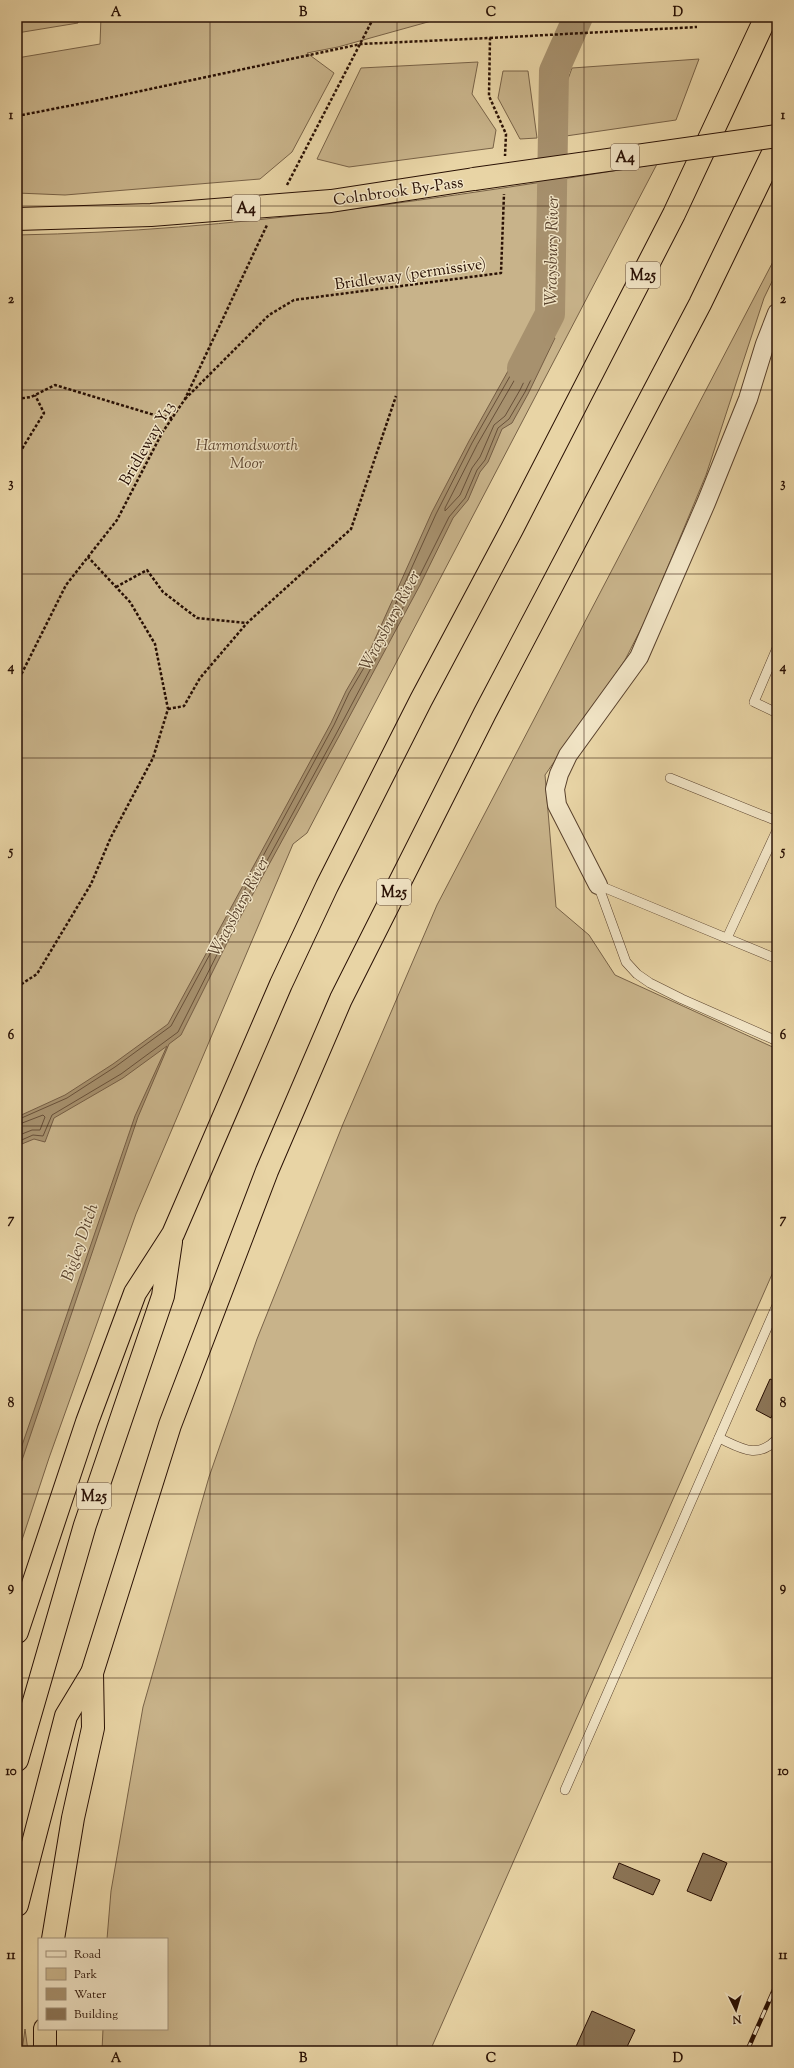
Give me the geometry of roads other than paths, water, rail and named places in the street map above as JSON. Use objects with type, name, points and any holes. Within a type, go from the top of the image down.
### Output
[{"type":"highway","name":"M25","points":[[17,1760],[85,1525],[163,1296],[173,1234],[280,984],[327,886],[421,700],[512,529],[663,235],[735,86],[766,17]]},
{"type":"highway","name":"Colnbrook By-Pass","points":[[17,219],[151,215],[331,201],[777,136]]},
{"type":"highway","name":"M25","points":[[17,1905],[60,1731],[74,1700],[92,1673],[170,1425],[267,1171],[341,999],[484,713],[700,304],[777,145]]},
{"type":"highway","points":[[17,1632],[87,1422],[135,1293],[173,1234]]},
{"type":"highway","points":[[53,1938],[73,1818],[92,1728],[92,1673]]},
{"type":"highway","points":[[45,2030],[45,2051]]},
{"type":"street","points":[[598,885],[558,804],[555,789],[559,774],[568,755],[639,657],[706,503],[748,399],[765,344],[777,313]]},
{"type":"lane","points":[[777,648],[754,702],[777,713]]},
{"type":"lane","points":[[670,778],[777,821]]},
{"type":"lane","points":[[727,938],[777,830]]},
{"type":"lane","points":[[598,885],[777,959]]},
{"type":"lane","points":[[598,885],[626,962],[636,974],[650,983],[682,999],[777,1041]]},
{"type":"lane","points":[[565,1790],[777,1305]]},
{"type":"lane","points":[[719,1438],[747,1450],[757,1451],[765,1448],[777,1439]]},
{"type":"water","points":[[532,328],[555,338],[528,394],[512,423],[502,429],[488,462],[480,472],[468,500],[453,518],[420,585],[236,925],[181,1035],[169,1044],[138,1117],[17,1475],[17,1460],[135,1116],[167,1046],[123,1078],[54,1118],[45,1142],[34,1139],[17,1146],[17,1117],[65,1095],[113,1064],[168,1024],[331,723],[346,691],[371,648],[432,512],[469,441]]},
{"type":"waterway","name":"Wraysbury River","points":[[522,368],[550,314],[554,71],[578,17]]},
{"type":"railway","points":[[747,2051],[777,1983]]},
{"type":"park label","name":"Harmondsworth Moor","points":[[247,453]]},
{"type":"water label","name":"Bigley Ditch","points":[[79,1242]]}]
